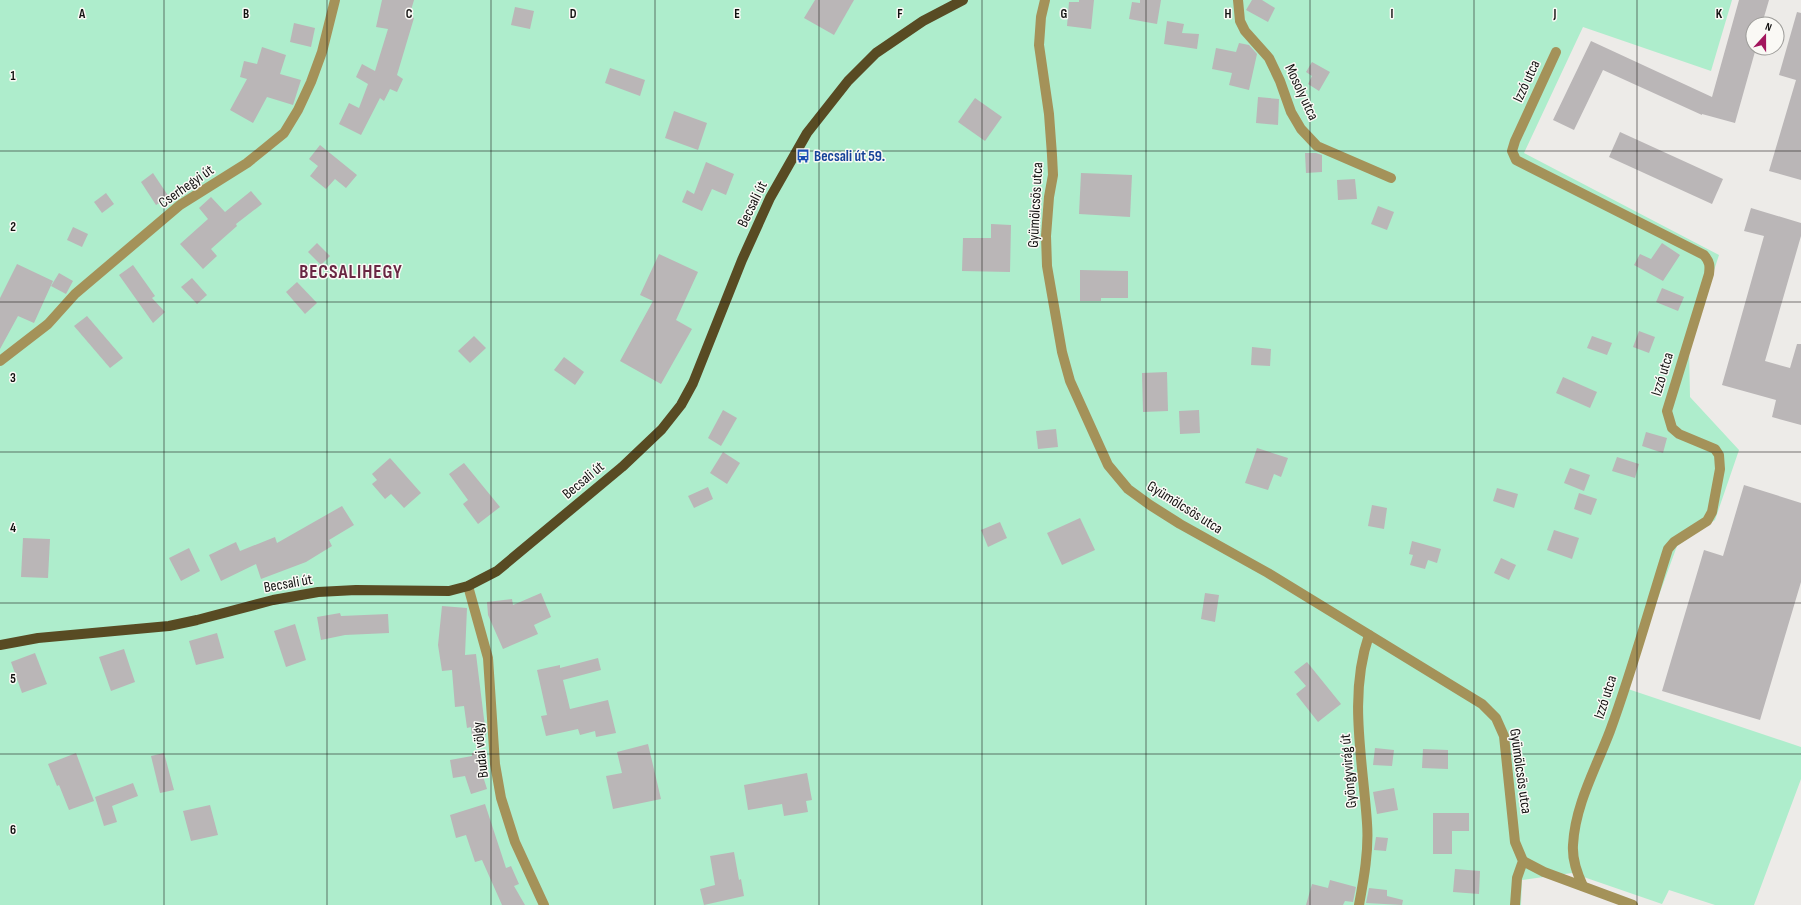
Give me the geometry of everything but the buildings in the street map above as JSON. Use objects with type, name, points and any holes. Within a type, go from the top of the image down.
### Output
[{"type":"main road","name":"Becsali út","points":[[0,645],[38,638],[168,626],[273,600],[318,592],[356,590],[429,592],[449,591],[468,586],[497,571],[522,552],[622,467],[662,429],[681,405],[693,383],[742,260],[770,198],[807,133],[848,81],[876,54],[923,21],[963,0]]},
{"type":"street","name":"Cserhegyi út","points":[[0,361],[48,324],[75,294],[180,205],[247,163],[284,133],[298,110],[311,82],[322,52],[335,0]]},
{"type":"street","name":"Gyümölcsös utca","points":[[1045,0],[1041,17],[1039,45],[1049,114],[1053,175],[1048,197],[1046,236],[1047,266],[1062,352],[1070,381],[1108,465],[1128,489],[1156,509],[1268,573],[1482,704],[1496,718],[1504,736],[1515,842],[1523,861]]},
{"type":"street","name":"Mosoly utca","points":[[1238,0],[1240,21],[1245,31],[1269,58],[1280,81],[1291,112],[1301,129],[1317,146],[1391,178]]},
{"type":"street","name":"Izzó utca","points":[[1556,52],[1515,141],[1512,151],[1516,160],[1704,255],[1708,260],[1710,267],[1709,274],[1668,402],[1667,411],[1672,428],[1679,434],[1715,449],[1719,455],[1720,469],[1712,512],[1707,521],[1674,542],[1668,549],[1610,731],[1589,780],[1577,820],[1572,846],[1575,867],[1583,886]]},
{"type":"street","name":"Budai völgy","points":[[468,586],[488,658],[495,764],[501,798],[515,842],[544,905]]},
{"type":"street","name":"Gyöngyvirág út","points":[[1359,905],[1365,870],[1367,825],[1358,692],[1360,666],[1369,635]]},
{"type":"street","points":[[1515,905],[1517,878],[1523,861],[1538,870],[1634,905]]},
{"type":"green space","points":[[0,0],[1732,0],[1711,71],[1583,27],[1524,153],[1719,255],[1689,347],[1690,397],[1739,450],[1715,520],[1677,546],[1625,688],[1801,747],[1801,779],[1754,905],[1715,905],[1669,890],[1662,904],[1572,873],[1522,880],[1521,905],[0,905]]},
{"type":"place","name":"Becsali út 59.","points":[[803,156]]},
{"type":"district","name":"BECSALIHEGY","points":[[351,271]]}]
